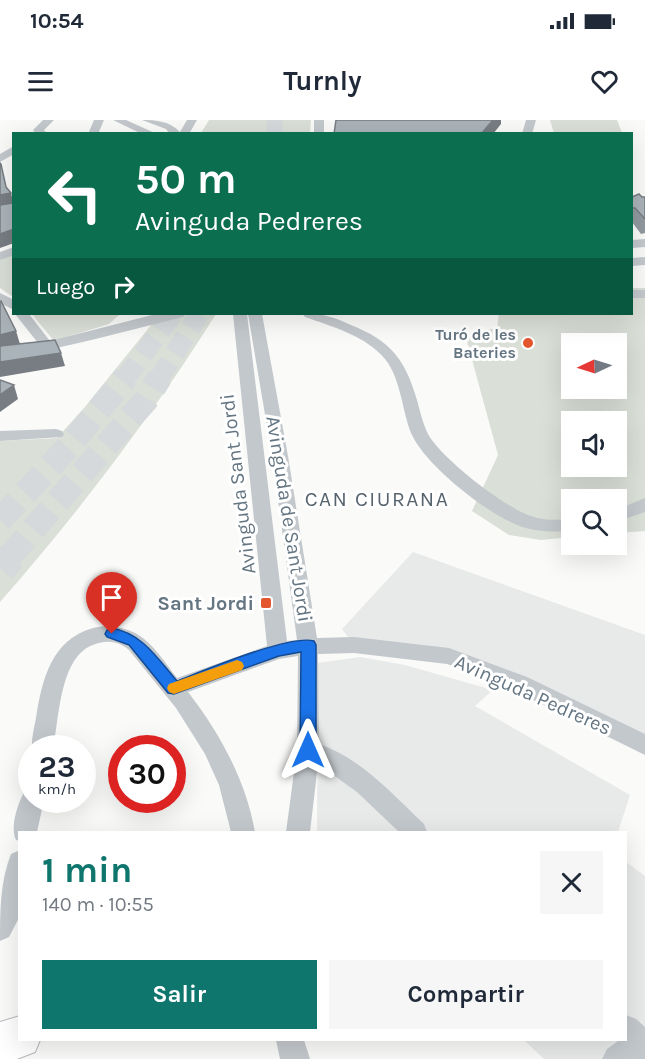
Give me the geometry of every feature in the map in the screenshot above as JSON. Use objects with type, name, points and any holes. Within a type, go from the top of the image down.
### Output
[{"type":"highway","points":[[0,1043],[18,1038]]},
{"type":"street","points":[[38,132],[48,120]]},
{"type":"street","points":[[118,120],[147,132]]},
{"type":"street","points":[[147,120],[169,127],[174,132]]},
{"type":"street","points":[[111,129],[118,132]]},
{"type":"street","points":[[23,315],[48,347]]},
{"type":"street","points":[[0,355],[48,347],[139,320],[172,315]]},
{"type":"street","name":"Avinguda Sant Jordi","points":[[240,315],[278,651]]},
{"type":"street","name":"Avinguda de Sant Jordi","points":[[255,315],[280,456],[309,645],[308,750],[298,831]]},
{"type":"street","points":[[312,315],[372,339],[394,360],[422,437],[454,472],[522,521],[561,526]]},
{"type":"street","points":[[0,436],[56,434]]},
{"type":"street","points":[[627,513],[645,504]]},
{"type":"street","points":[[45,735],[61,666],[66,656],[81,641],[100,634],[123,636],[134,641],[174,688],[211,746],[228,780],[243,831]]},
{"type":"street","name":"Avinguda Pedreres","points":[[174,688],[278,651],[309,645],[354,645],[449,656],[519,683],[645,745]]},
{"type":"street","points":[[308,750],[333,759],[414,831]]},
{"type":"street","points":[[25,831],[29,813]]},
{"type":"street","points":[[0,927],[11,905],[18,872]]},
{"type":"street","points":[[617,1059],[637,1040]]},
{"type":"street","points":[[290,1041],[295,1059]]},
{"type":"shaded area","points":[[209,120],[311,120],[310,132],[202,132]]},
{"type":"shaded area","points":[[550,120],[617,120],[622,132],[554,132]]},
{"type":"shaded area","points":[[12,254],[12,296],[0,288],[0,260]]},
{"type":"shaded area","points":[[633,288],[645,288],[645,531],[627,532],[627,489],[561,489],[561,538],[541,540],[509,535],[472,511],[498,455],[465,334],[497,328],[499,315],[633,315]]},
{"type":"shaded area","points":[[33,315],[119,315],[109,324],[54,341]]},
{"type":"shaded area","points":[[159,315],[215,315],[114,462],[0,602],[0,441],[57,438]]},
{"type":"shaded area","points":[[413,552],[645,635],[645,745],[449,656],[354,645],[342,629]]},
{"type":"shaded area","points":[[360,657],[405,665],[493,690],[475,706],[630,795],[618,831],[317,831],[318,663]]},
{"type":"shaded area","points":[[627,863],[645,876],[645,1059],[544,1059],[525,1041],[627,1041]]},
{"type":"building","points":[[336,120],[493,120],[483,132],[334,132]]},
{"type":"building","points":[[0,163],[6,187],[11,193],[0,195]]},
{"type":"building","points":[[639,194],[645,197],[645,219],[633,208],[633,197]]},
{"type":"building","points":[[12,203],[12,230],[0,234],[0,205]]},
{"type":"building","points":[[0,302],[16,331],[0,335]]},
{"type":"building","points":[[55,340],[61,353],[0,362],[0,346]]},
{"type":"building","points":[[0,380],[14,385],[0,395]]},
{"type":"tunnel","points":[[274,132],[275,120]]},
{"type":"tunnel","points":[[125,379],[172,315]]},
{"type":"tunnel","points":[[159,379],[198,315]]},
{"type":"tunnel","points":[[0,520],[69,446],[126,377]]},
{"type":"tunnel","points":[[9,557],[146,400],[160,377]]},
{"type":"tunnel","points":[[0,568],[11,556]]},
{"type":"slow traffic","points":[[174,688],[237,666]]},
{"type":"place","name":"Turó de les Bateries","points":[[528,343]]},
{"type":"place","name":"Sant Jordi","points":[[266,603]]},
{"type":"district","name":"CAN CIURANA","points":[[377,499]]},
{"type":"route","points":[[112,634],[134,641],[174,688],[278,651],[309,645],[308,750]]}]
